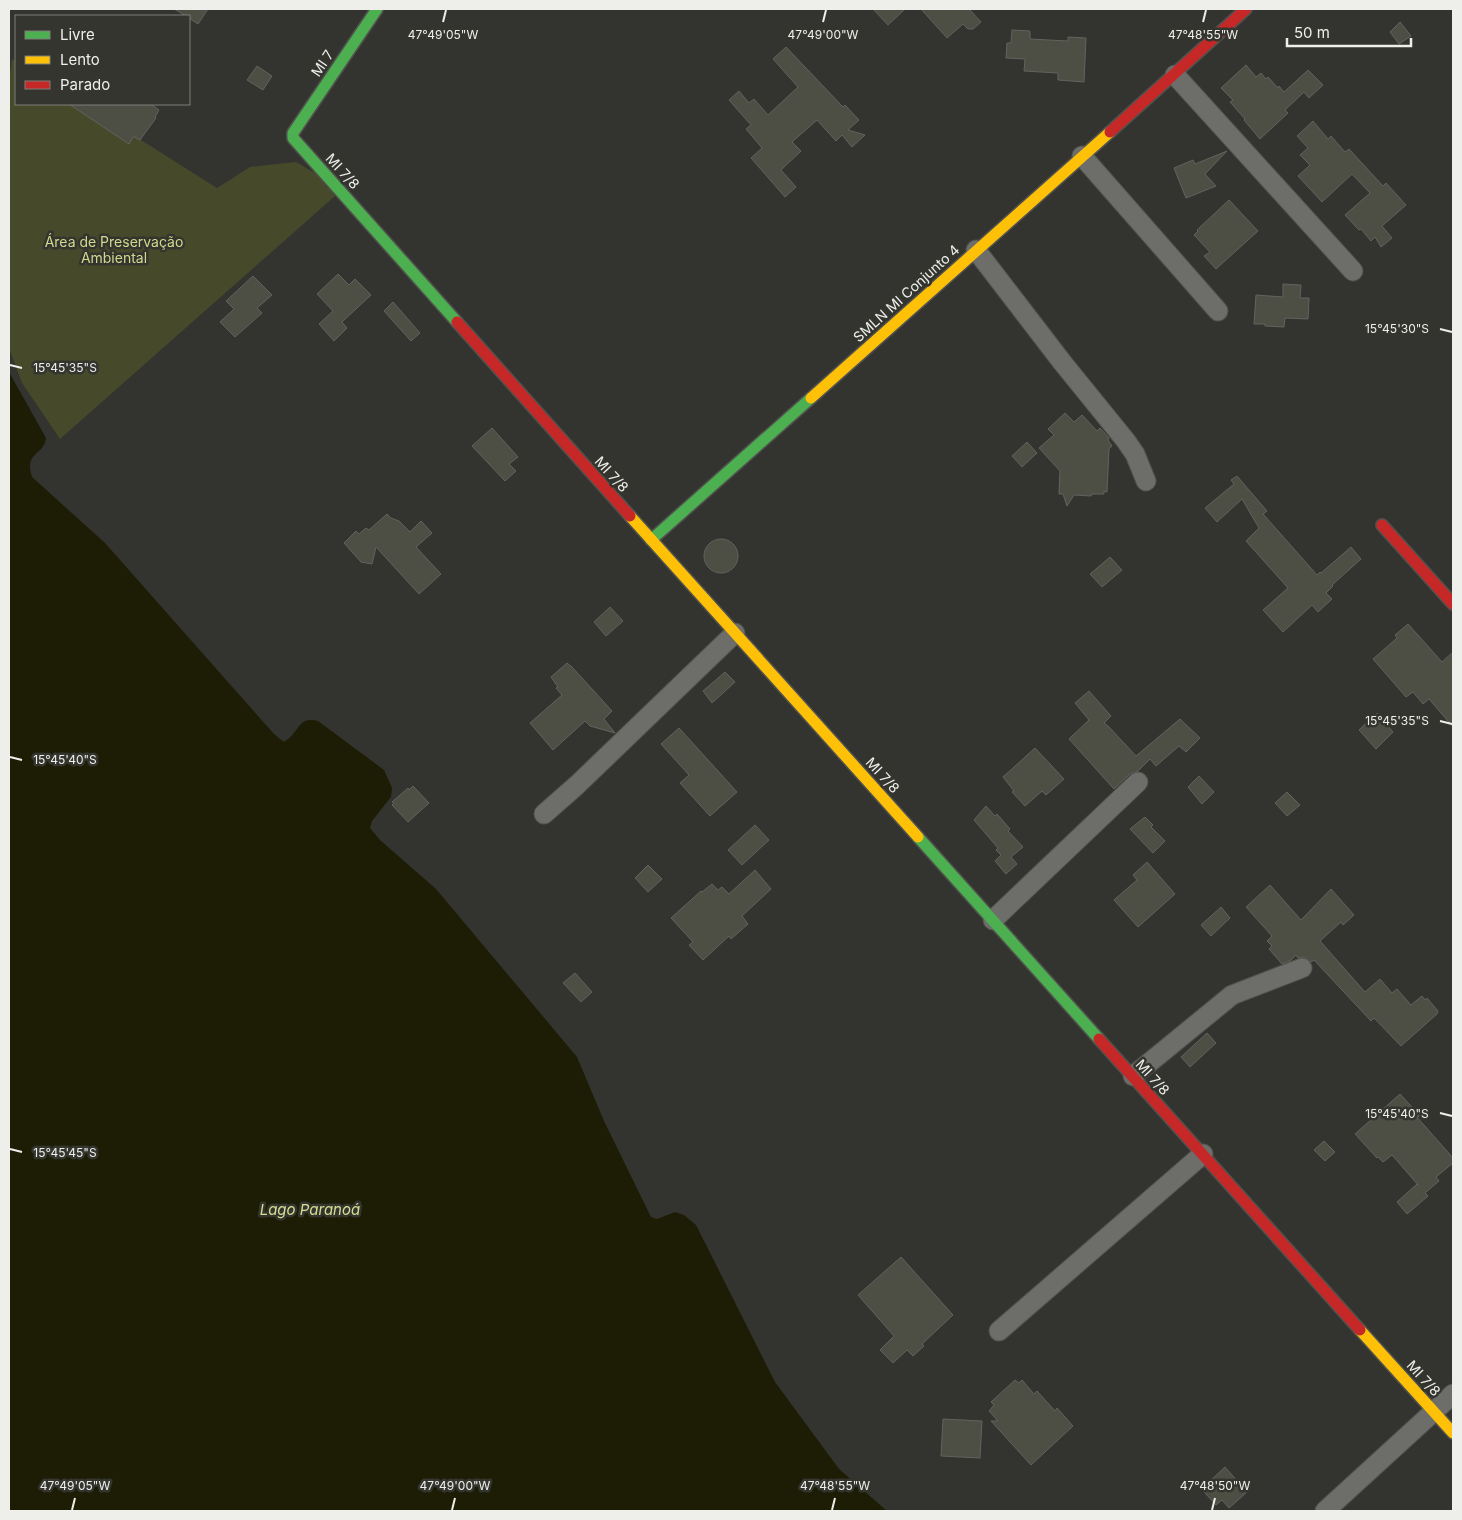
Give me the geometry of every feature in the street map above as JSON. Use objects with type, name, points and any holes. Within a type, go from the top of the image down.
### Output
[{"type":"street","name":"MI 7","points":[[292,135],[377,9]]},
{"type":"street","name":"SMLN MI Conjunto 4","points":[[651,540],[1178,72],[1246,9]]},
{"type":"street","points":[[1178,72],[1353,271]]},
{"type":"street","name":"MI 7/8","points":[[292,135],[651,540],[1453,1433]]},
{"type":"street","points":[[1082,156],[1218,311]]},
{"type":"street","points":[[976,250],[1135,454],[1146,481]]},
{"type":"street","points":[[1382,525],[1453,604]]},
{"type":"street","points":[[544,814],[577,785],[735,633]]},
{"type":"street","points":[[992,920],[1138,782]]},
{"type":"street","points":[[1133,1076],[1232,996],[1302,968]]},
{"type":"street","points":[[999,1331],[1203,1154]]},
{"type":"street","points":[[1325,1511],[1453,1394]]},
{"type":"green space","name":"Área de Preservação Ambiental","points":[[12,59],[15,60],[15,105],[86,105],[217,188],[250,167],[296,162],[343,189],[60,439],[22,383],[9,348],[9,81]]},
{"type":"water","name":"Lago Paranoá","points":[[9,372],[46,438],[44,444],[30,463],[32,477],[105,543],[274,734],[284,742],[302,723],[311,720],[318,721],[384,770],[392,788],[391,797],[372,821],[370,828],[380,840],[436,889],[577,1057],[604,1121],[651,1217],[657,1219],[675,1212],[684,1215],[696,1225],[775,1382],[839,1469],[887,1511],[9,1511]]},
{"type":"building","points":[[174,9],[208,9],[198,24],[190,19],[190,15],[184,15]]},
{"type":"building","points":[[873,9],[905,9],[888,25]]},
{"type":"building","points":[[921,9],[969,9],[981,22],[973,29],[968,29],[963,24],[947,38]]},
{"type":"building","points":[[1400,22],[1411,36],[1399,44],[1390,32]]},
{"type":"building","points":[[1012,30],[1030,31],[1030,39],[1068,41],[1068,37],[1086,38],[1084,82],[1058,80],[1058,73],[1024,71],[1025,59],[1006,58],[1007,43],[1011,43]]},
{"type":"building","points":[[786,47],[843,107],[845,105],[859,120],[848,130],[865,135],[852,147],[842,135],[836,141],[817,120],[792,142],[801,151],[781,170],[796,187],[785,197],[751,158],[762,148],[746,129],[751,125],[729,100],[739,91],[749,103],[754,99],[768,115],[798,87],[773,59]]},
{"type":"building","points":[[1246,65],[1256,77],[1261,73],[1284,92],[1308,70],[1323,85],[1309,98],[1304,92],[1285,110],[1288,113],[1260,139],[1230,102],[1233,100],[1221,88]]},
{"type":"building","points":[[257,66],[272,76],[263,90],[247,80]]},
{"type":"building","points":[[70,105],[152,105],[159,110],[156,118],[140,140],[133,137],[129,144]]},
{"type":"building","points":[[1313,121],[1328,139],[1331,136],[1345,152],[1349,149],[1383,186],[1386,183],[1406,205],[1382,226],[1392,238],[1381,247],[1375,237],[1371,241],[1345,215],[1370,193],[1352,174],[1322,202],[1298,176],[1310,165],[1300,155],[1308,148],[1297,136]]},
{"type":"building","points":[[1227,151],[1205,174],[1216,186],[1186,198],[1174,168],[1193,160],[1195,164]]},
{"type":"building","points":[[1229,200],[1258,231],[1216,269],[1204,256],[1210,252],[1194,235]]},
{"type":"building","points":[[338,274],[349,285],[355,279],[371,295],[342,322],[347,328],[334,341],[319,324],[333,311],[317,294]]},
{"type":"building","points":[[253,276],[272,295],[257,308],[262,313],[235,337],[220,322],[234,309],[226,301]]},
{"type":"building","points":[[1283,284],[1301,285],[1300,298],[1309,298],[1308,319],[1285,318],[1284,327],[1254,324],[1256,295],[1283,297]]},
{"type":"building","points":[[393,302],[420,333],[411,341],[384,311]]},
{"type":"building","points":[[1065,413],[1074,422],[1082,415],[1097,431],[1100,428],[1109,438],[1108,440],[1112,446],[1109,449],[1107,492],[1104,491],[1104,494],[1092,494],[1091,496],[1074,495],[1067,506],[1063,494],[1059,494],[1060,471],[1039,448],[1054,435],[1048,429]]},
{"type":"building","points":[[492,428],[518,457],[509,464],[516,471],[505,481],[472,446]]},
{"type":"building","points":[[1027,442],[1037,453],[1022,467],[1012,456]]},
{"type":"building","points":[[1237,476],[1267,511],[1263,514],[1317,575],[1351,547],[1361,559],[1332,585],[1326,593],[1332,599],[1318,612],[1312,605],[1283,632],[1263,610],[1288,588],[1246,541],[1259,528],[1242,499],[1217,522],[1205,508],[1234,484],[1231,480]]},
{"type":"building","points":[[387,514],[399,521],[410,532],[421,521],[432,533],[416,547],[441,574],[419,594],[376,547],[372,564],[361,562],[344,543],[356,531],[359,534],[366,528],[369,530]]},
{"type":"building","points":[[721,539],[733,544],[738,556],[733,568],[721,573],[709,568],[704,556],[709,544]]},
{"type":"building","points":[[1110,557],[1122,570],[1102,587],[1090,574]]},
{"type":"building","points":[[610,607],[623,621],[606,636],[594,622]]},
{"type":"building","points":[[1408,624],[1442,662],[1453,652],[1453,727],[1429,699],[1423,704],[1413,692],[1406,697],[1373,659],[1397,638],[1395,635]]},
{"type":"building","points":[[567,663],[612,711],[604,719],[615,733],[590,726],[585,721],[553,750],[530,723],[562,695],[551,677]]},
{"type":"building","points":[[725,672],[735,682],[712,703],[703,691]]},
{"type":"building","points":[[1089,691],[1111,716],[1104,723],[1136,756],[1180,719],[1200,738],[1186,752],[1179,746],[1156,766],[1150,759],[1138,771],[1130,774],[1114,789],[1069,739],[1089,720],[1075,703]]},
{"type":"building","points":[[1377,713],[1393,732],[1376,749],[1359,730]]},
{"type":"building","points":[[679,728],[737,792],[710,816],[680,783],[689,775],[661,744]]},
{"type":"building","points":[[1035,748],[1064,779],[1046,795],[1042,791],[1025,806],[1012,792],[1014,791],[1003,777]]},
{"type":"building","points":[[1199,776],[1214,792],[1202,804],[1188,787]]},
{"type":"building","points":[[413,786],[429,803],[408,822],[392,805],[394,803],[392,802]]},
{"type":"building","points":[[1287,792],[1300,805],[1287,816],[1275,803]]},
{"type":"building","points":[[986,806],[995,816],[997,814],[1010,829],[1008,831],[1023,847],[1011,857],[1017,864],[1006,874],[995,861],[1001,855],[996,850],[998,848],[974,820]]},
{"type":"building","points":[[1145,817],[1153,825],[1151,827],[1165,841],[1153,853],[1130,829]]},
{"type":"building","points":[[755,825],[769,840],[742,865],[728,850]]},
{"type":"building","points":[[1147,862],[1175,894],[1138,927],[1114,900],[1137,880],[1133,875]]},
{"type":"building","points":[[648,865],[662,879],[648,892],[635,878]]},
{"type":"building","points":[[755,870],[771,889],[742,916],[748,924],[731,939],[729,936],[703,960],[689,945],[693,942],[671,918],[701,891],[712,884],[718,890],[722,887],[729,894]]},
{"type":"building","points":[[1270,885],[1301,920],[1331,889],[1354,915],[1343,925],[1341,922],[1320,941],[1365,992],[1380,979],[1392,993],[1397,989],[1411,1005],[1422,996],[1425,1000],[1427,998],[1438,1011],[1437,1014],[1401,1046],[1374,1018],[1371,1021],[1314,960],[1311,962],[1304,957],[1298,958],[1296,955],[1290,961],[1282,964],[1269,949],[1272,946],[1267,941],[1272,936],[1246,907]]},
{"type":"building","points":[[1221,907],[1230,918],[1211,936],[1201,925]]},
{"type":"building","points":[[575,973],[592,992],[581,1002],[563,983]]},
{"type":"building","points":[[1207,1033],[1216,1043],[1190,1067],[1181,1057]]},
{"type":"building","points":[[1400,1094],[1421,1117],[1416,1116],[1453,1158],[1453,1163],[1436,1177],[1439,1181],[1425,1193],[1428,1196],[1407,1214],[1397,1202],[1417,1184],[1419,1186],[1392,1155],[1383,1162],[1355,1134]]},
{"type":"building","points":[[1324,1141],[1335,1152],[1325,1161],[1314,1150]]},
{"type":"building","points":[[901,1257],[953,1315],[922,1344],[924,1346],[913,1356],[907,1350],[893,1363],[880,1350],[894,1336],[858,1295]]},
{"type":"building","points":[[1015,1380],[1019,1383],[1022,1380],[1034,1394],[1037,1391],[1055,1411],[1057,1408],[1073,1426],[1031,1465],[991,1421],[998,1421],[989,1411],[994,1405],[991,1402]]},
{"type":"building","points":[[943,1419],[982,1421],[980,1458],[941,1456]]},
{"type":"building","points":[[1225,1467],[1247,1492],[1229,1508],[1222,1500],[1216,1505],[1204,1492],[1210,1486],[1208,1483]]},
{"type":"traffic: fast","points":[[377,9],[293,133],[293,138],[457,322]]},
{"type":"traffic: fast","points":[[651,540],[811,398]]},
{"type":"traffic: fast","points":[[918,837],[1099,1039]]},
{"type":"traffic: slow","points":[[811,398],[1110,132]]},
{"type":"traffic: slow","points":[[630,516],[918,837]]},
{"type":"traffic: slow","points":[[1360,1330],[1453,1433]]},
{"type":"traffic: jam","points":[[1110,132],[1246,9]]},
{"type":"traffic: jam","points":[[457,322],[630,516]]},
{"type":"traffic: jam","points":[[1382,525],[1453,604]]},
{"type":"traffic: jam","points":[[1099,1039],[1360,1330]]}]
